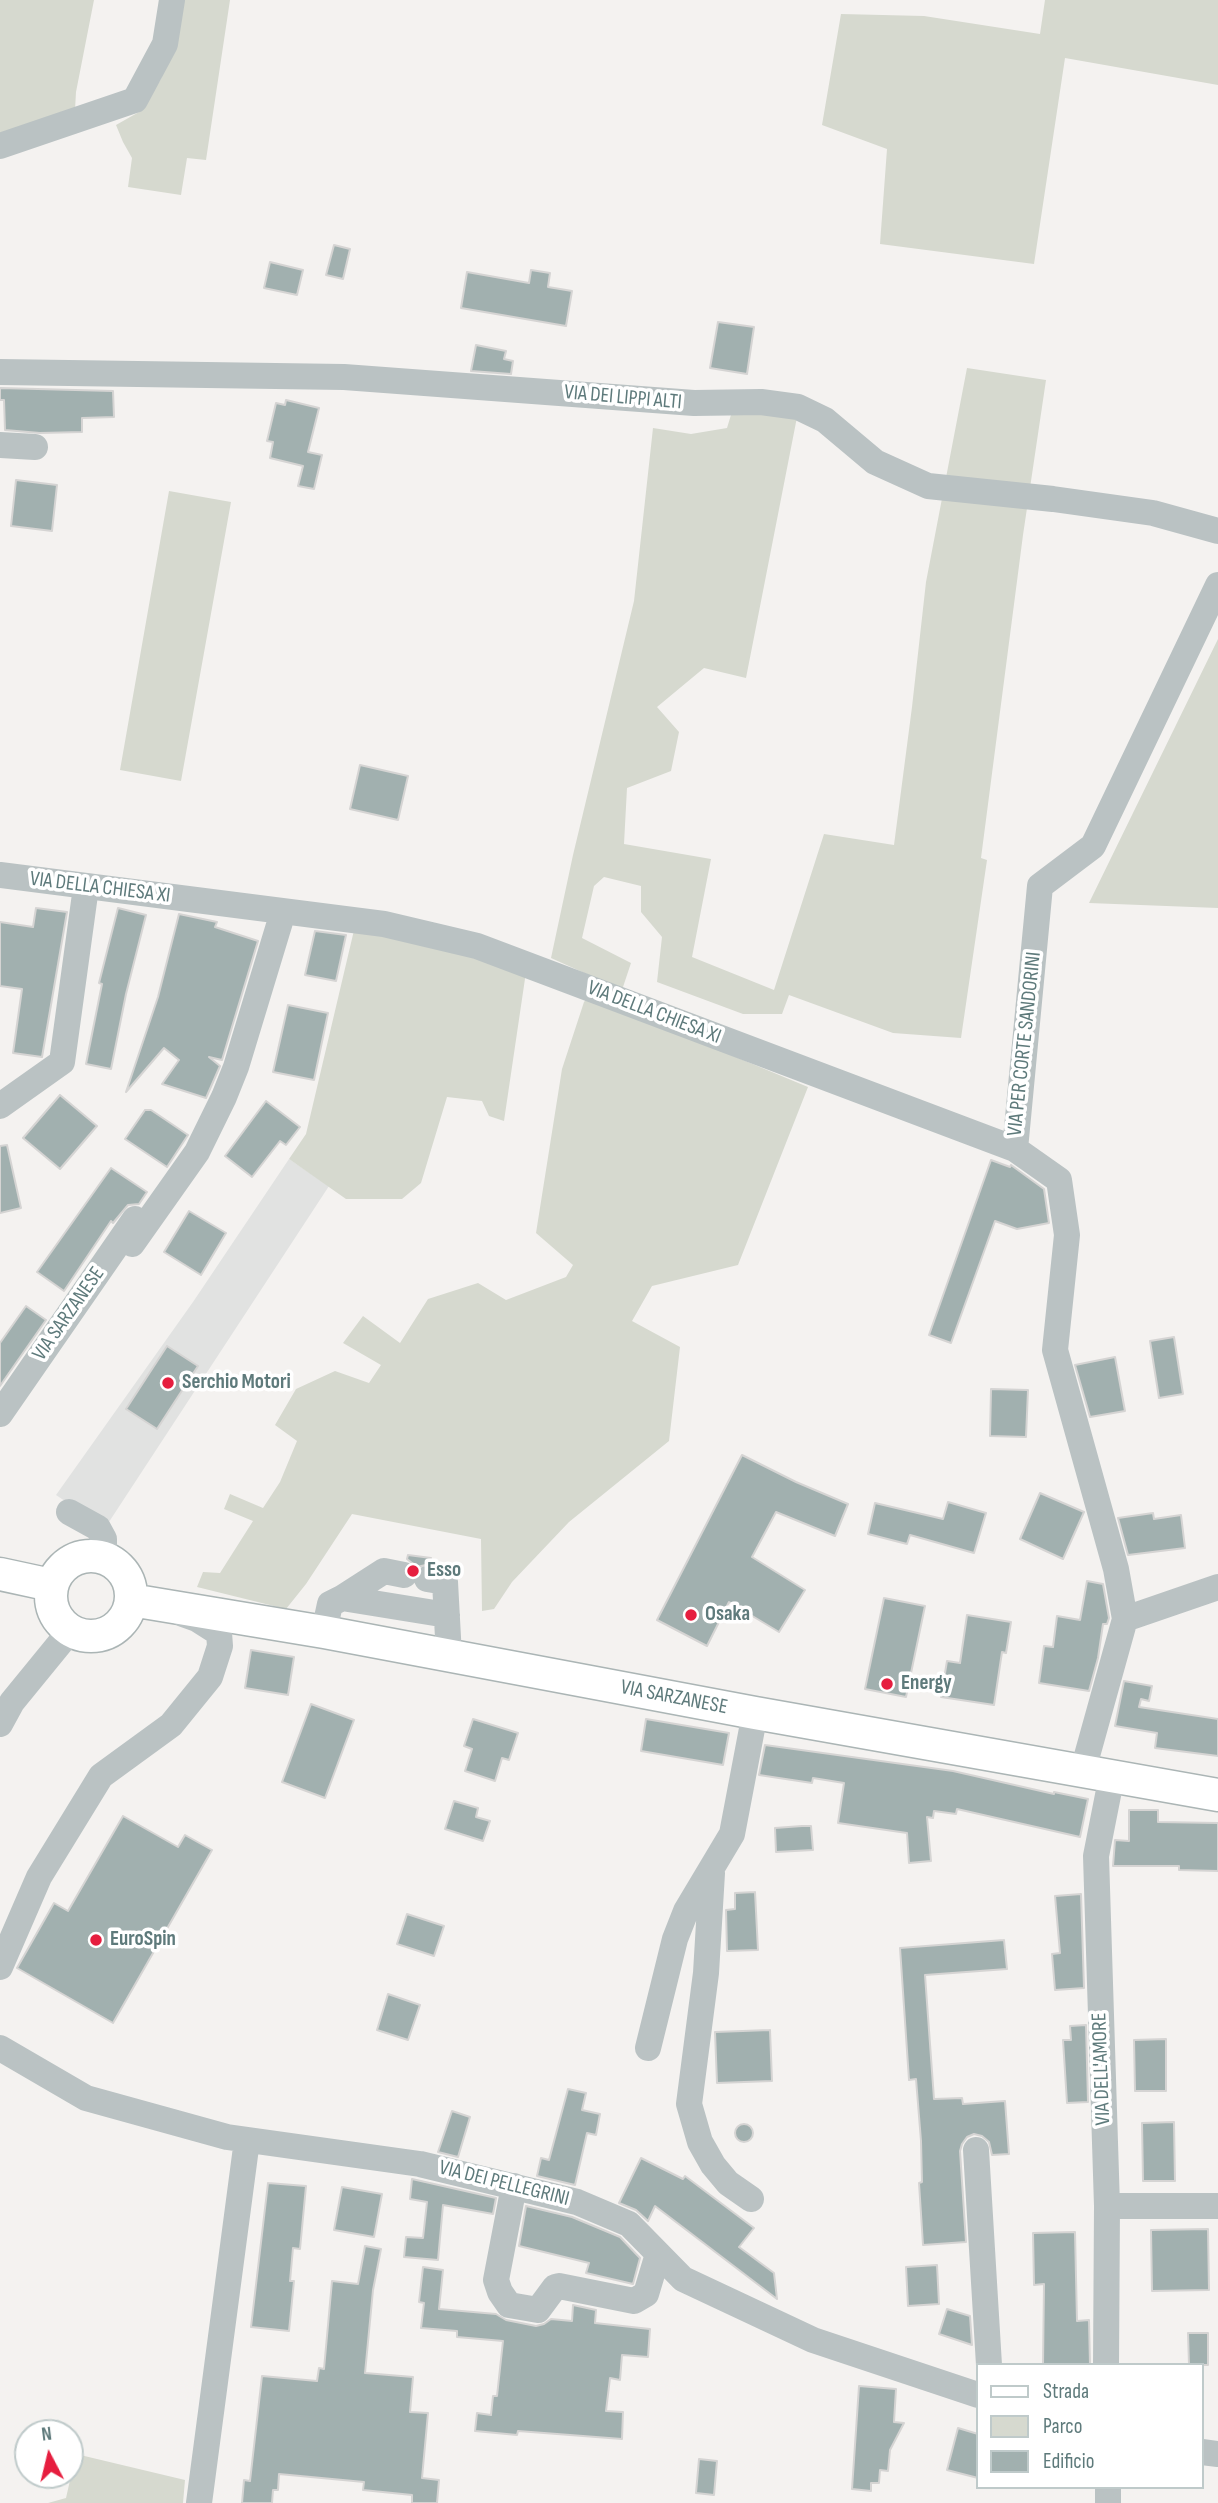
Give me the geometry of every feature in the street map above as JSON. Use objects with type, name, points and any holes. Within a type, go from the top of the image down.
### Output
[{"type":"main road","points":[[91,1555],[104,1558],[116,1564],[125,1574],[130,1587],[143,1602],[127,1613],[109,1632],[83,1636],[60,1623],[53,1611],[51,1585],[57,1573],[77,1557],[91,1555]]},
{"type":"main road","points":[[0,1574],[51,1585]]},
{"type":"main road","name":"VIA SARZANESE","points":[[143,1602],[324,1632],[755,1713],[1218,1795]]},
{"type":"street","points":[[0,146],[135,100],[165,44],[172,0]]},
{"type":"street","name":"VIA DEI LIPPI ALTI","points":[[0,372],[344,377],[694,403],[798,407],[825,420],[875,462],[928,486],[1053,499],[1141,512],[1218,531]]},
{"type":"street","points":[[0,445],[35,447]]},
{"type":"street","name":"VIA PER CORTE SANDORINI","points":[[1098,1773],[1125,1619],[1116,1569],[1055,1350],[1067,1235],[1059,1180],[1014,1149],[1040,886],[1093,846],[1218,585]]},
{"type":"street","name":"VIA DELLA CHIESA XI","points":[[0,875],[384,924],[477,947],[1014,1149]]},
{"type":"street","points":[[0,1105],[62,1062],[86,887]]},
{"type":"street","points":[[132,1244],[197,1152],[223,1097],[236,1067],[283,912]]},
{"type":"street","name":"VIA SARZANESE","points":[[0,1414],[138,1215]]},
{"type":"street","points":[[69,1512],[99,1528],[104,1539],[104,1558]]},
{"type":"street","points":[[324,1632],[330,1604],[384,1572],[444,1582],[449,1656]]},
{"type":"street","points":[[1125,1619],[1218,1587]]},
{"type":"street","points":[[342,1598],[447,1615]]},
{"type":"street","points":[[0,1967],[39,1878],[101,1776],[171,1725],[210,1677],[220,1646],[219,1633],[197,1619],[143,1602]]},
{"type":"street","points":[[0,1724],[12,1702],[70,1631]]},
{"type":"street","points":[[648,2048],[675,1939],[686,1910],[732,1834],[755,1713]]},
{"type":"street","name":"VIA DELL'AMORE","points":[[1098,1773],[1096,1856],[1107,2206],[1106,2363]]},
{"type":"street","points":[[712,1867],[706,1973],[689,2104],[700,2143],[713,2165],[728,2183],[751,2199]]},
{"type":"street","name":"VIA DEI PELLEGRINI","points":[[0,2048],[86,2098],[227,2137],[420,2164],[577,2202],[629,2224],[683,2279],[813,2340],[976,2394]]},
{"type":"street","points":[[199,2503],[247,2140]]},
{"type":"street","points":[[976,2150],[989,2363]]},
{"type":"street","points":[[514,2186],[496,2280],[509,2305],[538,2310],[555,2287],[559,2286],[634,2301],[646,2294],[658,2254]]},
{"type":"street","points":[[1107,2206],[1218,2206]]},
{"type":"shaded area","points":[[289,1159],[329,1186],[105,1528],[56,1495],[193,1302]]},
{"type":"green space","points":[[0,0],[94,0],[75,110],[0,136]]},
{"type":"green space","points":[[182,0],[230,0],[206,160],[187,158],[181,195],[128,187],[132,158],[116,125],[139,112],[161,79]]},
{"type":"green space","points":[[1045,0],[1218,0],[1218,85],[1065,58],[1034,264],[880,244],[887,149],[822,125],[841,14],[924,16],[1040,34]]},
{"type":"green space","points":[[967,368],[1046,380],[981,858],[987,860],[961,1038],[893,1033],[789,995],[782,1014],[743,1014],[657,982],[662,937],[641,912],[641,886],[604,877],[594,886],[582,938],[631,963],[622,990],[551,958],[634,601],[653,428],[691,434],[727,428],[734,405],[798,412],[746,678],[704,668],[657,707],[679,732],[671,771],[627,788],[624,844],[711,859],[692,957],[774,990],[824,834],[894,845],[926,582]]},
{"type":"green space","points":[[169,491],[231,502],[181,781],[120,770]]},
{"type":"green space","points":[[1218,639],[1218,908],[1089,903]]},
{"type":"green space","points":[[355,926],[526,972],[504,1121],[489,1116],[482,1101],[447,1097],[421,1183],[402,1199],[346,1199],[289,1159],[306,1134]]},
{"type":"green space","points":[[589,996],[808,1087],[738,1265],[652,1286],[632,1321],[680,1347],[669,1441],[569,1522],[512,1582],[494,1609],[482,1611],[481,1539],[352,1514],[306,1584],[286,1609],[197,1587],[203,1572],[220,1573],[253,1521],[224,1509],[230,1494],[263,1508],[280,1482],[297,1441],[275,1425],[296,1389],[335,1371],[369,1383],[381,1365],[343,1343],[363,1316],[400,1343],[428,1299],[478,1283],[506,1300],[566,1277],[573,1265],[536,1233],[562,1069],[584,1002]]},
{"type":"green space","points":[[84,2456],[185,2480],[183,2503],[48,2503],[66,2498],[68,2489],[84,2489]]},
{"type":"building","points":[[334,245],[350,249],[343,279],[326,275]]},
{"type":"building","points":[[270,262],[303,270],[297,295],[264,288]]},
{"type":"building","points":[[531,270],[550,273],[548,287],[572,291],[566,326],[461,308],[467,272],[529,283]]},
{"type":"building","points":[[718,322],[754,327],[747,374],[710,368]]},
{"type":"building","points":[[476,345],[506,351],[504,359],[513,361],[511,374],[471,371]]},
{"type":"building","points":[[0,388],[113,391],[114,417],[82,418],[82,432],[5,430],[4,400],[0,400]]},
{"type":"building","points":[[286,400],[319,408],[308,452],[322,455],[314,489],[298,486],[303,466],[270,458],[273,442],[267,441],[276,403],[285,405]]},
{"type":"building","points":[[16,480],[57,485],[52,531],[11,526]]},
{"type":"building","points":[[360,765],[408,776],[398,820],[350,809]]},
{"type":"building","points":[[36,908],[67,912],[42,1057],[13,1053],[22,989],[0,986],[0,922],[33,927]]},
{"type":"building","points":[[118,908],[146,915],[111,1069],[86,1064],[102,984],[99,983]]},
{"type":"building","points":[[179,914],[217,922],[215,927],[258,941],[222,1060],[209,1057],[220,1066],[206,1098],[162,1084],[179,1060],[164,1048],[126,1092],[158,997]]},
{"type":"building","points":[[315,931],[346,935],[336,981],[305,975]]},
{"type":"building","points":[[288,1005],[328,1013],[314,1080],[273,1072]]},
{"type":"building","points":[[60,1095],[97,1126],[60,1169],[23,1138]]},
{"type":"building","points":[[266,1101],[300,1127],[286,1145],[280,1141],[252,1177],[225,1156]]},
{"type":"building","points":[[145,1110],[151,1110],[188,1135],[167,1167],[125,1139]]},
{"type":"building","points":[[7,1145],[21,1208],[0,1213],[0,1146]]},
{"type":"building","points":[[991,1160],[1010,1167],[1011,1165],[1044,1189],[1049,1223],[1017,1229],[995,1221],[951,1343],[929,1335]]},
{"type":"building","points":[[111,1168],[147,1192],[139,1204],[128,1205],[113,1223],[111,1221],[64,1291],[37,1272]]},
{"type":"building","points":[[189,1211],[226,1233],[201,1275],[164,1252]]},
{"type":"building","points":[[26,1306],[46,1320],[0,1386],[0,1343]]},
{"type":"building","points":[[1174,1337],[1183,1394],[1159,1398],[1150,1341]]},
{"type":"building","points":[[167,1346],[198,1366],[157,1429],[126,1409]]},
{"type":"building","points":[[1115,1357],[1125,1411],[1090,1417],[1075,1365]]},
{"type":"building","points":[[991,1389],[1028,1390],[1026,1437],[990,1436]]},
{"type":"building","points":[[742,1455],[848,1504],[835,1536],[776,1512],[752,1557],[805,1590],[779,1632],[729,1602],[707,1646],[657,1620]]},
{"type":"building","points":[[1040,1493],[1084,1512],[1063,1559],[1020,1539]]},
{"type":"building","points":[[948,1502],[986,1513],[974,1553],[910,1535],[907,1544],[868,1534],[875,1503],[943,1519]]},
{"type":"building","points":[[1153,1513],[1154,1519],[1181,1515],[1185,1548],[1128,1555],[1118,1518]]},
{"type":"building","points":[[408,1555],[431,1558],[430,1564],[417,1567],[407,1559]]},
{"type":"building","points":[[1087,1581],[1103,1584],[1109,1618],[1107,1624],[1103,1624],[1089,1691],[1039,1683],[1044,1646],[1053,1647],[1057,1616],[1080,1620]]},
{"type":"building","points":[[884,1598],[925,1606],[906,1697],[865,1689]]},
{"type":"building","points":[[967,1615],[1011,1622],[1006,1653],[1002,1652],[994,1705],[941,1697],[947,1661],[960,1663]]},
{"type":"building","points":[[251,1650],[294,1657],[288,1695],[245,1688]]},
{"type":"building","points":[[1124,1681],[1152,1686],[1149,1701],[1141,1699],[1139,1707],[1218,1719],[1218,1756],[1155,1748],[1157,1733],[1115,1726]]},
{"type":"building","points":[[311,1704],[354,1720],[325,1798],[282,1782]]},
{"type":"building","points":[[473,1719],[518,1733],[509,1760],[502,1758],[495,1781],[465,1771],[472,1749],[464,1746]]},
{"type":"building","points":[[646,1719],[729,1733],[723,1765],[641,1751]]},
{"type":"building","points":[[765,1745],[953,1771],[1088,1799],[1080,1837],[957,1809],[956,1814],[934,1811],[933,1818],[927,1817],[931,1861],[909,1863],[907,1833],[838,1823],[844,1783],[813,1778],[812,1783],[759,1775]]},
{"type":"building","points":[[454,1801],[478,1808],[476,1817],[490,1821],[483,1841],[445,1829]]},
{"type":"building","points":[[1129,1810],[1158,1810],[1158,1822],[1218,1823],[1218,1871],[1179,1870],[1179,1866],[1113,1866],[1115,1840],[1129,1841]]},
{"type":"building","name":"EuroSpin","points":[[123,1816],[178,1847],[185,1835],[212,1850],[113,2023],[17,1968],[54,1903],[68,1911]]},
{"type":"building","points":[[811,1826],[813,1850],[776,1852],[775,1828]]},
{"type":"building","points":[[755,1892],[758,1950],[727,1951],[726,1910],[735,1909],[735,1893]]},
{"type":"building","points":[[1081,1894],[1084,1988],[1055,1990],[1052,1954],[1060,1953],[1055,1896]]},
{"type":"building","points":[[407,1914],[444,1926],[434,1956],[397,1944]]},
{"type":"building","points":[[1004,1940],[1007,1969],[925,1975],[934,2099],[962,2098],[963,2104],[1005,2101],[1009,2154],[992,2155],[989,2142],[982,2136],[974,2134],[967,2137],[960,2151],[966,2242],[923,2245],[919,2183],[922,2182],[921,2141],[916,2079],[909,2080],[900,1948]]},
{"type":"building","points":[[388,1994],[420,2005],[408,2040],[377,2030]]},
{"type":"building","points":[[1086,2025],[1088,2102],[1067,2103],[1063,2040],[1071,2040],[1070,2026]]},
{"type":"building","points":[[770,2030],[772,2081],[717,2083],[715,2032]]},
{"type":"building","points":[[1166,2039],[1166,2091],[1135,2091],[1134,2040]]},
{"type":"building","points":[[568,2089],[586,2093],[582,2110],[600,2114],[596,2135],[587,2133],[575,2185],[537,2176],[541,2158],[549,2160]]},
{"type":"building","points":[[452,2111],[470,2117],[458,2157],[438,2152]]},
{"type":"building","points":[[1174,2122],[1175,2181],[1143,2181],[1142,2123]]},
{"type":"building","points":[[744,2124],[750,2127],[753,2133],[750,2139],[744,2142],[738,2139],[735,2133],[738,2127]]},
{"type":"building","points":[[641,2158],[683,2179],[685,2176],[754,2228],[739,2247],[774,2273],[777,2299],[655,2206],[648,2221],[636,2210],[619,2203]]},
{"type":"building","points":[[412,2179],[496,2198],[493,2214],[443,2205],[438,2260],[404,2257],[406,2237],[423,2238],[427,2202],[410,2199]]},
{"type":"building","points":[[268,2183],[306,2186],[300,2249],[293,2248],[290,2281],[294,2281],[289,2331],[251,2327]]},
{"type":"building","points":[[342,2187],[382,2194],[374,2237],[334,2230]]},
{"type":"building","points":[[526,2206],[572,2217],[620,2237],[640,2258],[633,2284],[586,2273],[589,2263],[519,2246]]},
{"type":"building","points":[[1208,2229],[1209,2290],[1152,2291],[1151,2230]]},
{"type":"building","points":[[1075,2232],[1077,2321],[1089,2320],[1090,2363],[1043,2363],[1044,2284],[1034,2285],[1033,2233]]},
{"type":"building","points":[[365,2246],[381,2249],[373,2290],[365,2373],[413,2377],[410,2412],[428,2413],[422,2478],[439,2480],[437,2503],[412,2503],[412,2495],[363,2490],[364,2482],[279,2474],[278,2490],[273,2490],[272,2503],[242,2503],[244,2480],[250,2481],[262,2376],[317,2381],[319,2368],[324,2369],[332,2281],[358,2284]]},
{"type":"building","points":[[937,2265],[939,2304],[908,2306],[906,2267]]},
{"type":"building","points":[[423,2267],[443,2270],[439,2309],[496,2314],[506,2320],[536,2326],[551,2319],[572,2321],[573,2305],[596,2310],[595,2323],[650,2329],[648,2357],[622,2355],[620,2380],[610,2378],[606,2411],[623,2412],[622,2439],[518,2431],[517,2435],[475,2431],[477,2413],[491,2415],[493,2396],[497,2396],[503,2341],[457,2337],[457,2331],[421,2328],[424,2303],[419,2302]]},
{"type":"building","points":[[947,2309],[970,2316],[972,2345],[939,2334]]},
{"type":"building","points":[[1188,2333],[1208,2333],[1208,2365],[1189,2363]]},
{"type":"building","points":[[859,2386],[896,2389],[894,2422],[904,2423],[890,2450],[888,2471],[880,2470],[879,2483],[871,2483],[871,2491],[852,2489]]},
{"type":"building","points":[[958,2428],[976,2433],[976,2477],[947,2470]]},
{"type":"building","points":[[699,2459],[717,2461],[714,2495],[696,2493]]},
{"type":"place","name":"Serchio Motori","points":[[168,1383]]},
{"type":"place","name":"Esso","points":[[413,1571]]},
{"type":"place","name":"Osaka","points":[[691,1615]]},
{"type":"place","name":"Energy","points":[[887,1684]]},
{"type":"place","name":"EuroSpin","points":[[96,1940]]}]
